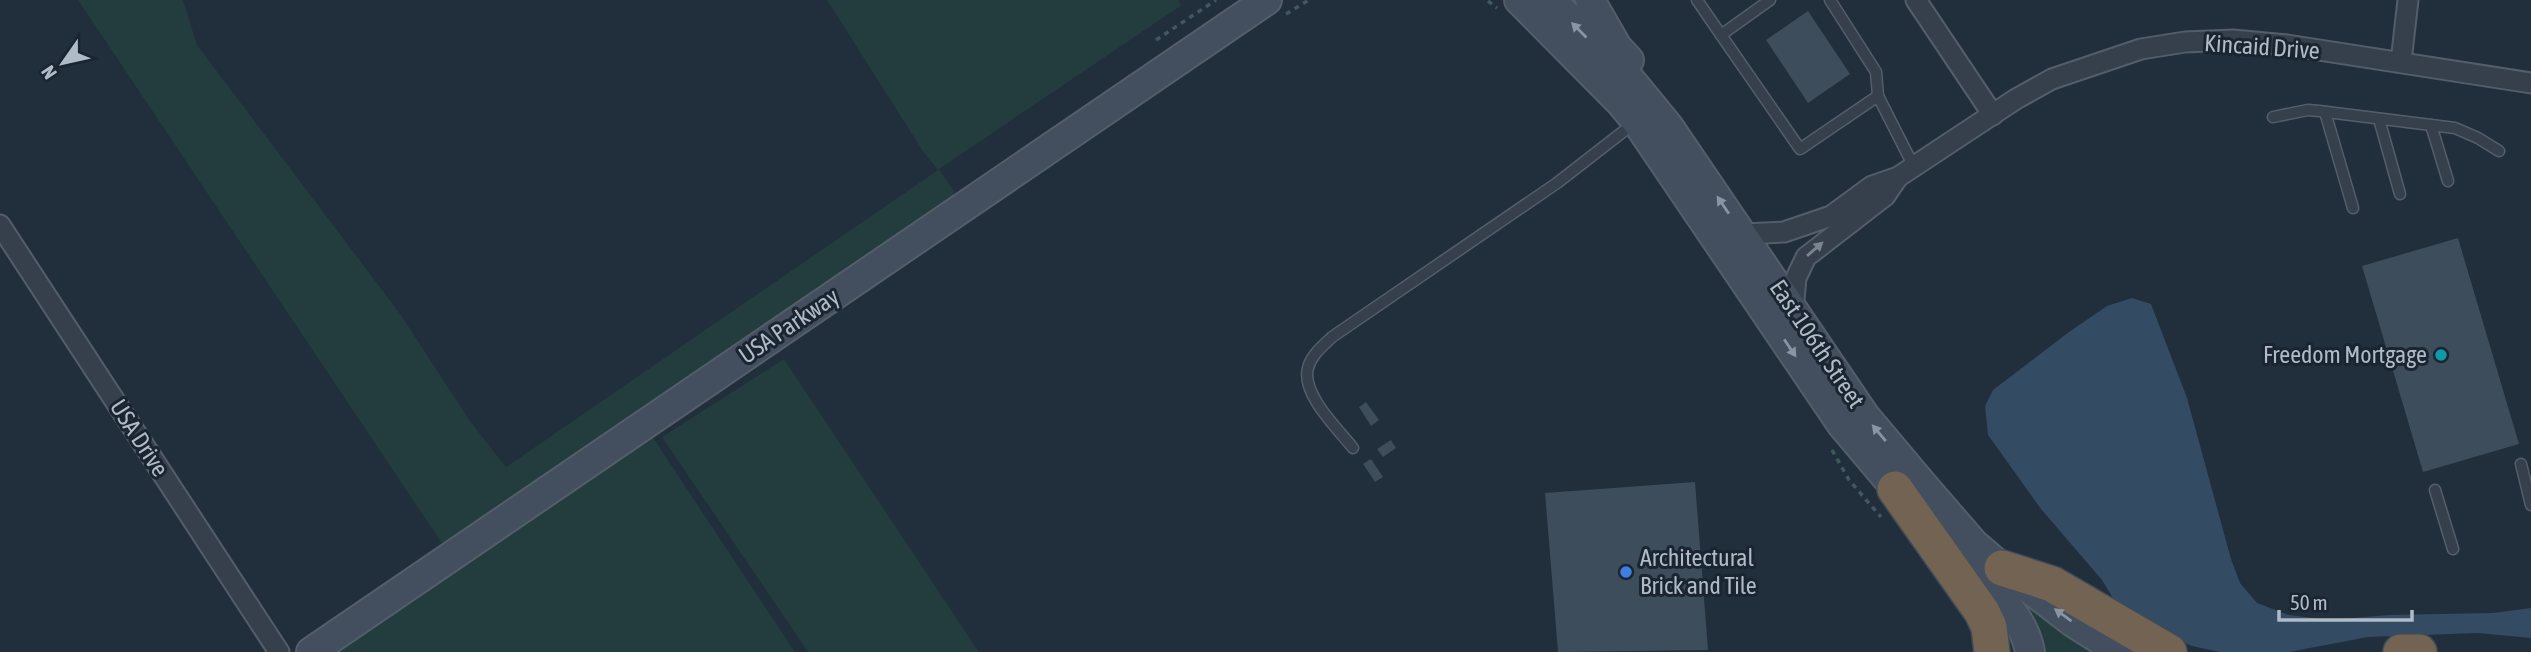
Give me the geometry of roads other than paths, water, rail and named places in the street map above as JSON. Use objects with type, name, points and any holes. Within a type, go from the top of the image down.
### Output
[{"type":"highway","points":[[1895,489],[1982,611],[1989,627],[1992,652]]},
{"type":"highway","points":[[2002,568],[2052,584],[2169,652]]},
{"type":"highway","points":[[2401,652],[2418,652]]},
{"type":"main road","name":"USA Parkway","points":[[310,652],[1267,0]]},
{"type":"main road","name":"East 106th Street","points":[[1519,0],[1636,121],[1842,425],[1895,489],[2012,612],[2025,634],[2030,652]]},
{"type":"main road","name":"East 106th Street","points":[[1551,0],[1628,77],[1669,127],[1865,416],[1975,544],[2054,609],[2120,652]]},
{"type":"main road","points":[[1590,0],[1617,47],[1660,96],[1669,127]]},
{"type":"street","points":[[1916,0],[1993,115]]},
{"type":"street","points":[[2401,62],[2408,0]]},
{"type":"street","name":"Kincaid Drive","points":[[1743,234],[1784,232],[1831,216],[1872,186],[1906,172],[2052,79],[2141,49],[2185,42],[2233,40],[2287,45],[2531,83]]},
{"type":"street","name":"Kincaid Drive","points":[[1793,310],[1796,278],[1806,257],[1885,196],[1906,172]]},
{"type":"street","name":"USA Drive","points":[[0,225],[279,652]]},
{"type":"lane","points":[[1697,0],[1800,149],[1878,96]]},
{"type":"lane","points":[[1721,35],[1770,0]]},
{"type":"lane","points":[[1829,0],[1876,72],[1878,96],[1906,172]]},
{"type":"lane","points":[[2273,117],[2308,110],[2455,128],[2499,151]]},
{"type":"lane","points":[[2325,112],[2353,208]]},
{"type":"lane","points":[[2379,119],[2400,194]]},
{"type":"lane","points":[[1353,448],[1311,392],[1308,368],[1315,354],[1332,337],[1557,183],[1636,121]]},
{"type":"lane","points":[[2431,125],[2448,181]]},
{"type":"lane","points":[[2521,464],[2531,505]]},
{"type":"lane","points":[[2435,490],[2453,548]]},
{"type":"water","points":[[2132,298],[2151,304],[2187,398],[2231,559],[2240,583],[2257,603],[2289,615],[2329,620],[2388,615],[2493,613],[2531,608],[2531,638],[2478,633],[2368,637],[2289,652],[2220,652],[2192,646],[2162,633],[2119,608],[2102,580],[2041,509],[1988,435],[1985,406],[1993,390],[2069,332],[2107,306]]},
{"type":"place","name":"Freedom Mortgage","points":[[2441,355]]},
{"type":"place","name":"Architectural Brick and Tile","points":[[1626,572]]}]
